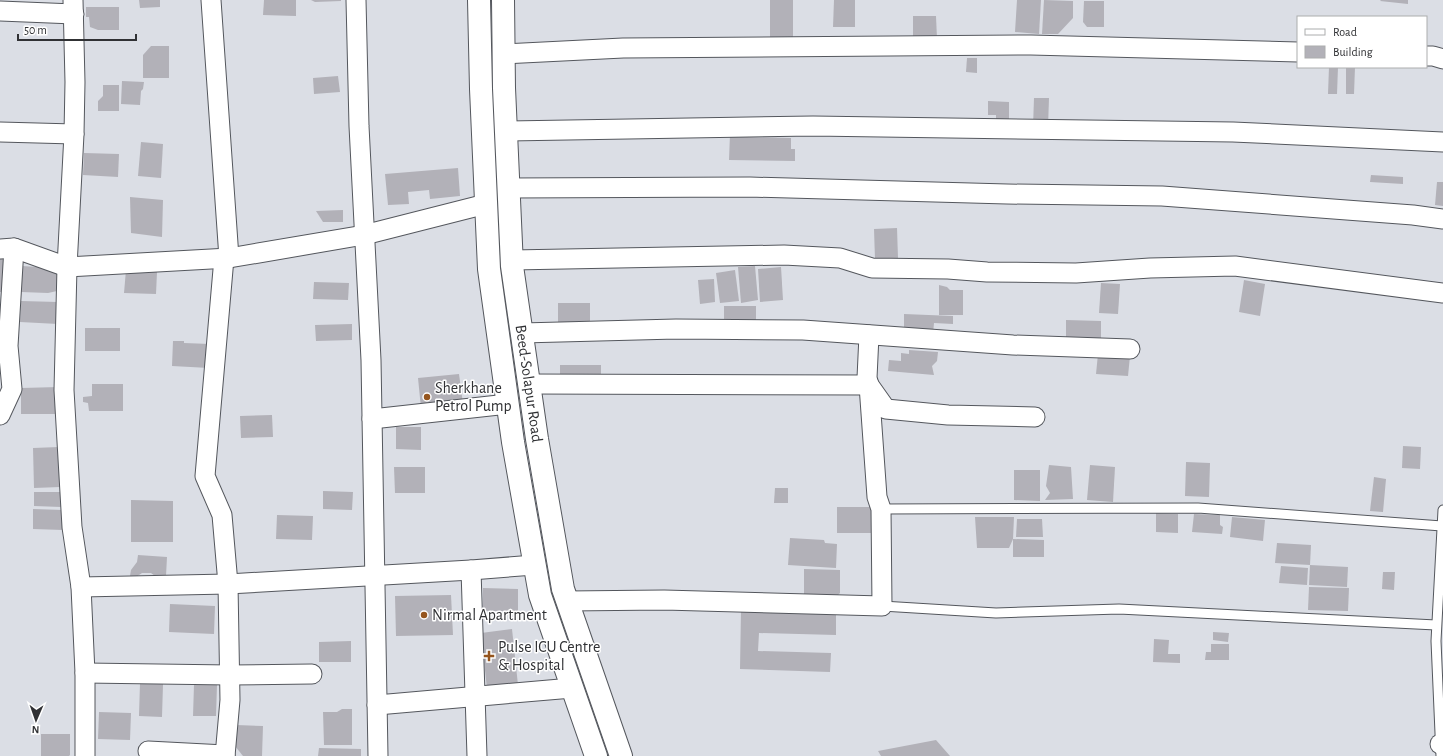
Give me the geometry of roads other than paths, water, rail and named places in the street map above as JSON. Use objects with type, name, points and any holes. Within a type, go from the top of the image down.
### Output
[{"type":"main road","name":"Beed-Solapur Road","points":[[480,0],[481,89],[489,268],[508,404],[540,595],[596,756]]},
{"type":"main road","name":"Beed-Solapur Road","points":[[503,0],[506,131],[512,260],[537,439],[563,589],[621,756]]},
{"type":"street","points":[[148,751],[225,755],[230,700],[228,584],[222,515],[205,476],[226,258],[211,0]]},
{"type":"street","points":[[356,0],[359,126],[372,360],[374,576],[378,756]]},
{"type":"street","points":[[0,11],[73,7],[75,82],[74,134],[67,267],[64,390],[72,527],[81,587],[85,673],[85,756]]},
{"type":"street","points":[[504,54],[623,48],[1031,45],[1297,52]]},
{"type":"street","points":[[1427,56],[1443,59]]},
{"type":"street","points":[[506,131],[813,126],[1225,132],[1443,142]]},
{"type":"street","points":[[0,132],[74,134]]},
{"type":"street","points":[[509,188],[750,187],[1007,194],[1162,196],[1413,215],[1443,219]]},
{"type":"street","points":[[1,413],[12,389],[4,346],[7,248],[67,267],[226,258],[364,235],[486,204]]},
{"type":"street","points":[[512,260],[784,255],[840,258],[872,268],[1076,273],[1150,268],[1235,266],[1443,293]]},
{"type":"street","points":[[522,333],[676,329],[803,330],[1013,345],[1130,350]]},
{"type":"street","points":[[567,601],[664,600],[882,606],[881,509],[877,497],[868,378],[869,335]]},
{"type":"street","points":[[529,384],[869,385]]},
{"type":"street","points":[[869,385],[886,409],[948,415],[1035,417]]},
{"type":"street","points":[[372,419],[508,404]]},
{"type":"street","points":[[81,587],[228,584],[534,565]]},
{"type":"street","points":[[471,570],[478,756]]},
{"type":"street","points":[[85,673],[230,675],[312,674]]},
{"type":"street","points":[[377,705],[572,688]]},
{"type":"lane","points":[[881,509],[1198,508],[1442,526]]},
{"type":"lane","points":[[1441,748],[1436,626],[1443,510]]},
{"type":"lane","points":[[882,606],[996,613],[1119,609],[1436,626]]},
{"type":"place","name":"Sherkhane Petrol Pump","points":[[427,397]]},
{"type":"place","name":"Nirmal Apartment","points":[[424,615]]},
{"type":"place","name":"Pulse ICU Centre & Hospital","points":[[489,656]]}]
